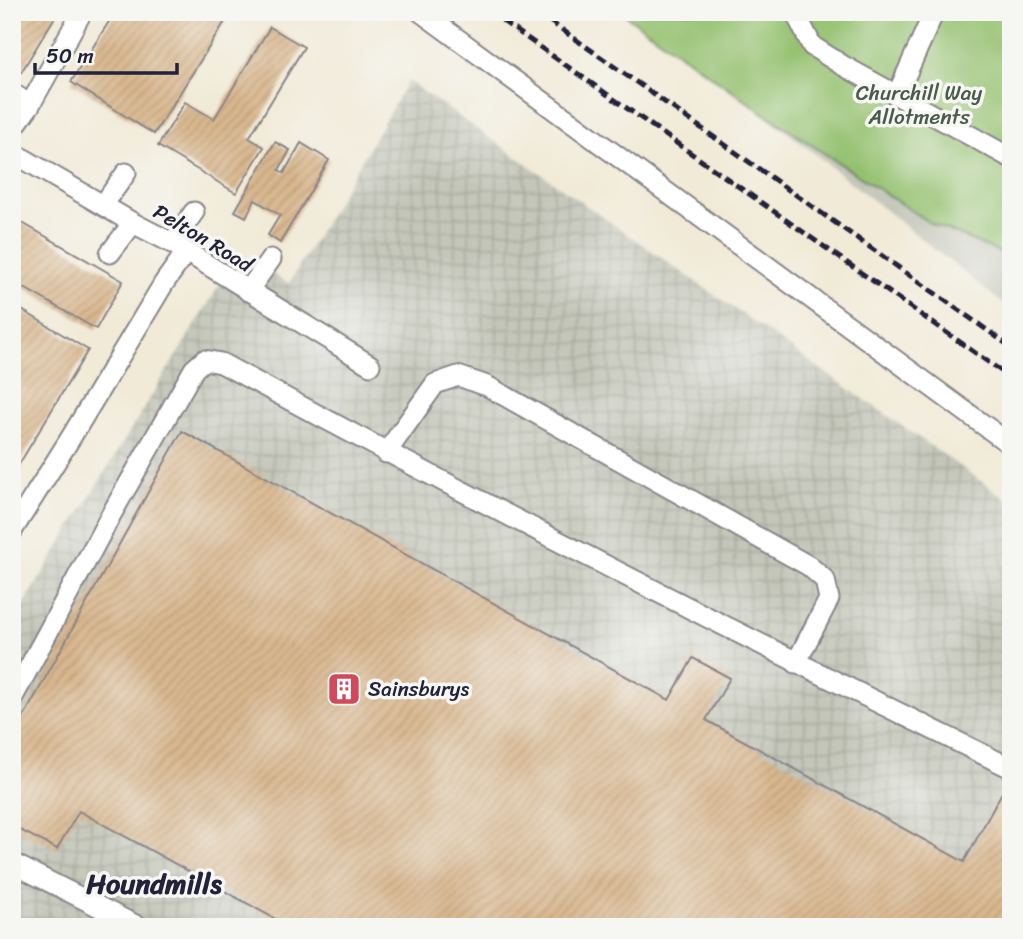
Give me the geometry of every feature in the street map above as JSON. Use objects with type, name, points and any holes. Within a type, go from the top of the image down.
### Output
[{"type":"street","points":[[12,131],[30,105],[82,12]]},
{"type":"street","points":[[421,12],[1011,445]]},
{"type":"street","points":[[796,12],[812,46],[1011,158]]},
{"type":"street","points":[[897,95],[934,12]]},
{"type":"street","points":[[12,93],[30,105]]},
{"type":"street","name":"Pelton Road","points":[[12,152],[132,223],[179,247],[370,365]]},
{"type":"street","points":[[103,205],[126,173]]},
{"type":"street","points":[[12,531],[164,283],[194,212]]},
{"type":"street","points":[[110,253],[132,223]]},
{"type":"street","points":[[248,291],[271,259]]},
{"type":"street","points":[[12,699],[112,513],[194,369],[204,360],[221,363],[386,453],[796,663],[1011,768]]},
{"type":"street","points":[[386,453],[435,384],[458,376],[487,386],[809,566],[825,580],[829,599],[796,663]]},
{"type":"street","points":[[12,863],[139,927]]},
{"type":"shaded area","points":[[408,81],[1011,502],[1011,927],[21,927],[12,922],[12,624],[239,253],[289,284]]},
{"type":"shaded area","points":[[762,112],[930,223],[1011,257],[1011,310]]},
{"type":"green space","name":"Churchill Way Allotments","points":[[621,12],[1011,12],[1011,257],[930,223],[762,112]]},
{"type":"building","points":[[12,12],[58,12],[17,79],[12,76]]},
{"type":"building","points":[[115,12],[214,12],[226,20],[154,134],[71,82]]},
{"type":"building","points":[[270,27],[304,47],[249,138],[264,147],[236,193],[158,146],[185,102],[214,119]]},
{"type":"building","points":[[275,142],[290,150],[279,170],[284,173],[301,143],[329,160],[280,243],[268,235],[280,215],[255,200],[246,217],[235,211]]},
{"type":"building","points":[[12,217],[123,281],[96,329],[12,281]]},
{"type":"building","points":[[12,304],[88,350],[12,476]]},
{"type":"building","name":"Sainsburys","points":[[182,431],[669,700],[693,658],[730,678],[706,720],[964,862],[1011,776],[1011,927],[290,927],[79,811],[57,849],[12,826],[12,738]]},
{"type":"railway","points":[[490,12],[1011,378]]},
{"type":"railway","points":[[537,12],[1011,347]]},
{"type":"place","name":"Sainsburys","points":[[344,689]]},
{"type":"district","name":"Houndmills","points":[[154,883]]}]
